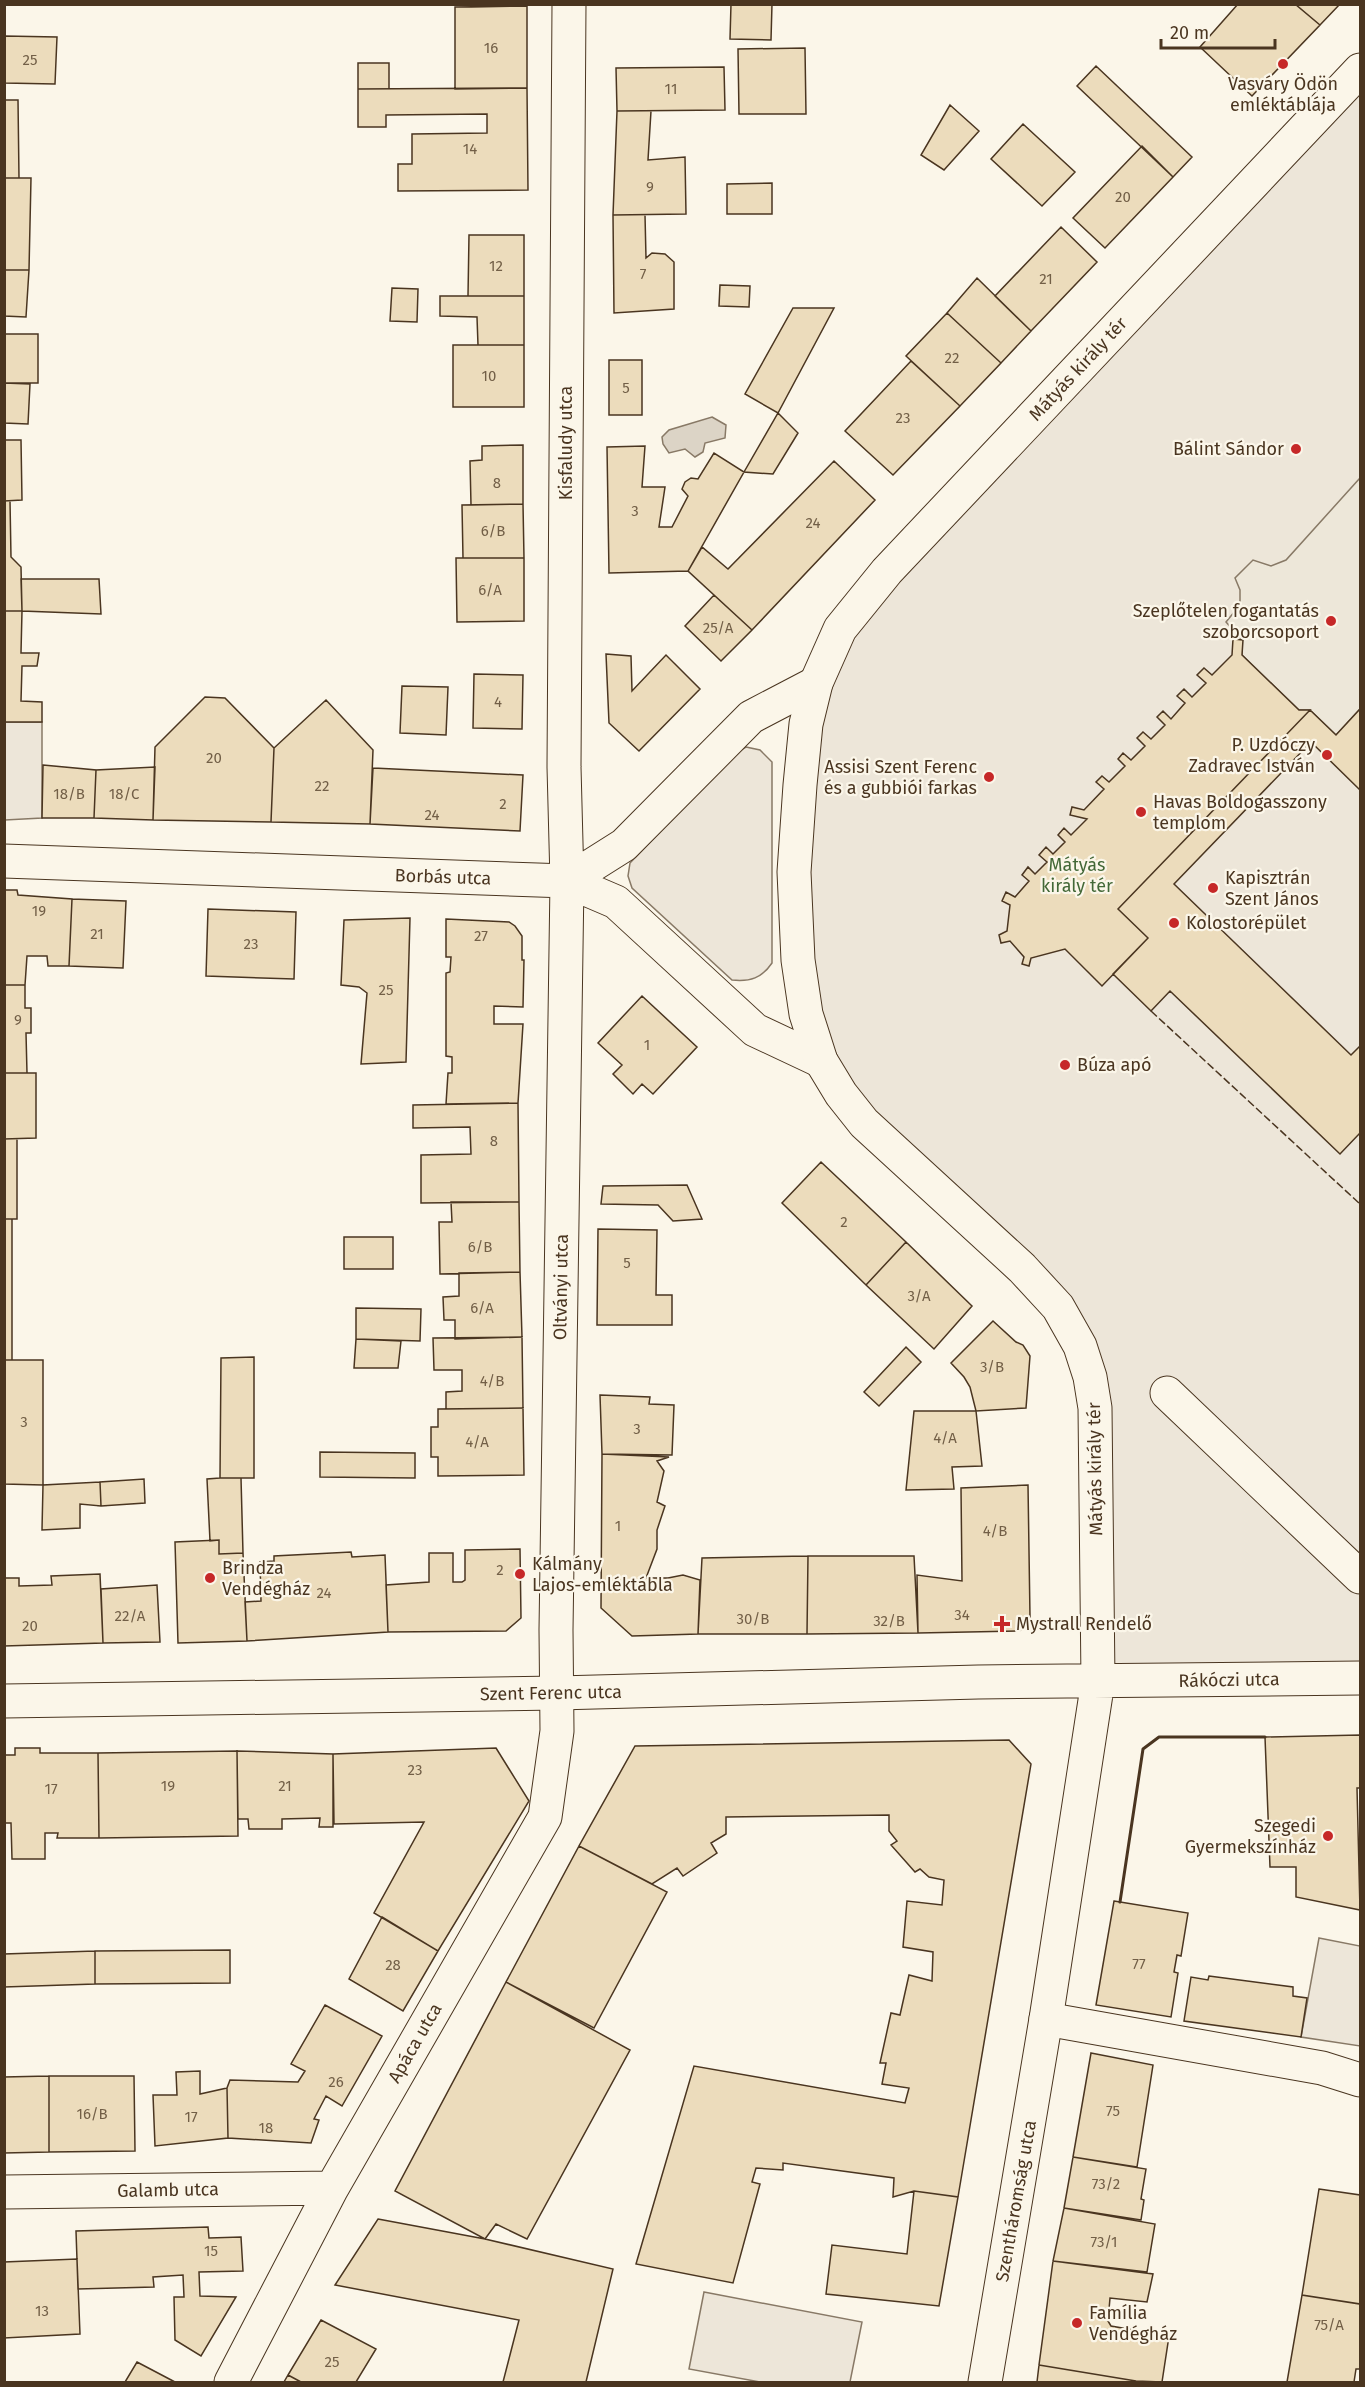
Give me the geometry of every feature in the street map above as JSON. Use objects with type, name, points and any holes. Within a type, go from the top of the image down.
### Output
[{"type":"street","name":"Kisfaludy utca","points":[[567,881],[564,755],[570,4]]},
{"type":"street","name":"Mátyás király tér","points":[[1098,1681],[1095,1408],[1090,1377],[1080,1347],[1058,1307],[1022,1268],[864,1124],[841,1094],[821,1061],[806,1014],[798,960],[794,872],[806,724],[816,683],[840,628],[887,571],[1360,70]]},
{"type":"street","points":[[567,881],[624,845],[751,717],[816,683]]},
{"type":"street","name":"Borbás utca","points":[[4,861],[567,881],[616,902],[755,1030],[821,1061]]},
{"type":"street","name":"Oltványi utca","points":[[558,1693],[556,1630],[567,881]]},
{"type":"street","points":[[1167,1393],[1360,1577]]},
{"type":"street","name":"Rákóczi utca","points":[[1098,1681],[1360,1678]]},
{"type":"street","name":"Szent Ferenc utca","points":[[4,1701],[558,1693],[1098,1681]]},
{"type":"street","name":"Szentháromság utca","points":[[985,2382],[1046,2019],[1098,1681]]},
{"type":"street","name":"Apáca utca","points":[[231,2382],[332,2188],[545,1817],[557,1731],[558,1693]]},
{"type":"street","points":[[1046,2019],[1315,2067],[1360,2080]]},
{"type":"street","name":"Galamb utca","points":[[4,2192],[332,2188]]},
{"type":"green space","name":"Mátyás király tér","points":[[1360,70],[1360,1678],[1098,1681],[1080,1346],[821,1061],[794,872],[840,629]]},
{"type":"green space","points":[[4,722],[42,722],[42,818],[5,820]]},
{"type":"green space","points":[[746,747],[760,750],[772,762],[772,963],[760,975],[750,979],[732,980],[632,888],[628,876],[630,863],[734,754]]},
{"type":"green space","points":[[1319,1938],[1360,1946],[1360,2046],[1301,2037]]},
{"type":"green space","points":[[704,2292],[862,2322],[850,2382],[760,2382],[689,2369]]},
{"type":"shaded area","points":[[712,417],[726,425],[725,438],[705,443],[703,452],[695,457],[685,449],[669,453],[663,444],[662,437],[669,430]]},
{"type":"shaded area","points":[[1360,478],[1360,709],[1336,735],[1310,710],[1299,710],[1242,655],[1242,640],[1226,622],[1240,605],[1240,590],[1235,578],[1253,560],[1271,566],[1286,560]]},
{"type":"building","points":[[472,4],[527,4],[527,6],[472,7]]},
{"type":"building","points":[[731,4],[772,4],[771,40],[730,39]]},
{"type":"building","points":[[1238,4],[1295,4],[1320,25],[1252,96],[1200,47]]},
{"type":"building","points":[[1295,4],[1340,4],[1320,25]]},
{"type":"building","points":[[527,6],[527,88],[455,89],[455,7]]},
{"type":"building","points":[[4,36],[57,37],[55,84],[4,83]]},
{"type":"building","points":[[805,48],[806,114],[739,114],[738,49]]},
{"type":"building","points":[[358,63],[389,63],[389,89],[358,89]]},
{"type":"building","points":[[1096,66],[1192,157],[1173,177],[1077,86]]},
{"type":"building","points":[[724,67],[725,110],[617,111],[616,68]]},
{"type":"building","points":[[527,88],[528,190],[398,191],[398,164],[412,164],[412,134],[487,133],[487,114],[386,115],[386,127],[358,127],[358,89]]},
{"type":"building","points":[[4,100],[18,100],[19,178],[4,178]]},
{"type":"building","points":[[950,105],[979,131],[944,170],[921,155]]},
{"type":"building","points":[[617,111],[651,111],[648,160],[685,157],[686,214],[613,215]]},
{"type":"building","points":[[1023,124],[1075,172],[1042,206],[991,159]]},
{"type":"building","points":[[1142,146],[1173,177],[1105,248],[1073,218]]},
{"type":"building","points":[[4,178],[31,178],[29,270],[4,270]]},
{"type":"building","points":[[772,183],[772,214],[727,214],[727,184]]},
{"type":"building","points":[[613,215],[645,215],[646,258],[652,253],[665,254],[674,262],[674,309],[614,313]]},
{"type":"building","points":[[1061,227],[1097,262],[1031,331],[995,296]]},
{"type":"building","points":[[469,235],[524,235],[524,296],[468,296]]},
{"type":"building","points":[[4,270],[29,270],[26,317],[4,316]]},
{"type":"building","points":[[977,278],[1031,331],[1001,363],[947,313]]},
{"type":"building","points":[[720,285],[750,286],[749,307],[719,306]]},
{"type":"building","points":[[392,288],[418,289],[417,322],[390,321]]},
{"type":"building","points":[[440,296],[524,296],[524,345],[478,345],[477,317],[440,316]]},
{"type":"building","points":[[793,308],[834,308],[778,413],[745,394]]},
{"type":"building","points":[[947,313],[1001,363],[960,406],[906,356]]},
{"type":"building","points":[[4,334],[38,334],[38,383],[4,383]]},
{"type":"building","points":[[453,345],[524,345],[524,407],[453,407]]},
{"type":"building","points":[[609,360],[642,360],[642,415],[609,415]]},
{"type":"building","points":[[911,361],[960,406],[893,475],[845,431]]},
{"type":"building","points":[[4,383],[30,384],[28,424],[4,423]]},
{"type":"building","points":[[778,413],[798,433],[773,474],[744,472]]},
{"type":"building","points":[[4,440],[21,440],[22,500],[4,501]]},
{"type":"building","points":[[523,445],[523,504],[471,505],[470,461],[482,460],[482,446]]},
{"type":"building","points":[[645,446],[642,487],[665,487],[659,527],[672,527],[688,496],[682,489],[685,482],[691,478],[698,479],[714,453],[744,472],[688,571],[609,573],[607,447]]},
{"type":"building","points":[[834,461],[875,500],[752,630],[688,571],[702,547],[728,569]]},
{"type":"building","points":[[4,501],[10,501],[11,557],[21,567],[22,611],[4,611]]},
{"type":"building","points":[[523,504],[524,558],[463,558],[462,505]]},
{"type":"building","points":[[456,558],[524,558],[524,621],[457,622]]},
{"type":"building","points":[[21,579],[99,579],[101,614],[22,611]]},
{"type":"building","points":[[714,595],[752,630],[721,661],[685,626]]},
{"type":"building","points":[[4,611],[22,611],[21,653],[39,653],[37,666],[22,666],[21,701],[42,702],[42,722],[4,722]]},
{"type":"building","name":"Havas Boldogasszony templom","points":[[1233,639],[1243,640],[1242,655],[1299,710],[1310,710],[1118,909],[1148,938],[1102,986],[1065,949],[1031,958],[1029,966],[1022,964],[1024,957],[1010,941],[1001,943],[999,935],[1007,931],[1010,905],[1002,901],[1006,892],[1015,897],[1029,881],[1022,875],[1028,867],[1035,874],[1047,862],[1039,855],[1046,847],[1053,854],[1065,842],[1058,835],[1064,828],[1071,835],[1087,819],[1070,815],[1072,807],[1084,810],[1104,789],[1096,782],[1102,776],[1109,782],[1125,766],[1118,759],[1123,753],[1131,760],[1145,746],[1137,738],[1143,732],[1151,739],[1165,725],[1157,717],[1163,711],[1171,719],[1185,703],[1177,696],[1184,689],[1192,697],[1206,683],[1197,675],[1204,668],[1212,675],[1232,655]]},
{"type":"building","points":[[606,654],[631,656],[632,691],[666,655],[700,689],[639,751],[609,723]]},
{"type":"building","points":[[474,674],[523,675],[522,729],[473,728]]},
{"type":"building","points":[[402,686],[448,687],[446,735],[400,733]]},
{"type":"building","points":[[205,697],[225,698],[274,748],[271,822],[153,820],[155,747]]},
{"type":"building","points":[[326,700],[373,750],[370,824],[271,822],[274,748]]},
{"type":"building","name":"Kolostorépület","points":[[1360,709],[1360,790],[1311,742],[1174,884],[1351,1055],[1360,1046],[1360,1133],[1340,1154],[1170,991],[1151,1011],[1113,974],[1148,938],[1118,909],[1310,710],[1336,735]]},
{"type":"building","points":[[43,765],[96,770],[94,818],[42,818]]},
{"type":"building","points":[[155,767],[153,820],[94,818],[96,770]]},
{"type":"building","points":[[373,768],[523,775],[520,831],[370,824]]},
{"type":"building","points":[[4,890],[17,890],[18,895],[72,899],[69,966],[48,966],[47,956],[27,956],[25,985],[4,985]]},
{"type":"building","points":[[72,899],[126,901],[123,968],[69,966]]},
{"type":"building","points":[[208,909],[296,912],[294,979],[206,976]]},
{"type":"building","points":[[410,918],[406,1062],[361,1064],[367,993],[359,987],[341,985],[344,920]]},
{"type":"building","points":[[446,919],[509,922],[522,936],[523,1007],[494,1006],[494,1024],[523,1024],[518,1103],[446,1104],[448,1073],[452,1073],[452,1057],[446,1056],[446,973],[450,972],[451,957],[446,957]]},
{"type":"building","points":[[4,985],[25,985],[25,1008],[31,1008],[31,1033],[26,1033],[27,1073],[4,1073]]},
{"type":"building","points":[[642,996],[697,1047],[653,1094],[642,1084],[633,1094],[613,1074],[622,1065],[598,1043]]},
{"type":"building","points":[[4,1073],[36,1073],[36,1138],[4,1139]]},
{"type":"building","points":[[518,1103],[519,1202],[421,1203],[421,1155],[471,1154],[470,1127],[413,1128],[413,1105]]},
{"type":"building","points":[[4,1139],[17,1139],[17,1219],[4,1219]]},
{"type":"building","points":[[821,1162],[906,1242],[866,1285],[782,1203]]},
{"type":"building","points":[[687,1185],[702,1219],[673,1221],[658,1205],[601,1204],[603,1186]]},
{"type":"building","points":[[451,1202],[519,1202],[520,1272],[440,1274],[439,1222],[452,1222]]},
{"type":"building","points":[[4,1219],[12,1219],[12,1360],[4,1360]]},
{"type":"building","points":[[598,1229],[657,1230],[656,1295],[672,1295],[672,1325],[597,1325]]},
{"type":"building","points":[[344,1237],[393,1237],[393,1269],[344,1269]]},
{"type":"building","points":[[906,1242],[972,1306],[934,1349],[866,1285]]},
{"type":"building","points":[[520,1272],[522,1337],[455,1339],[455,1320],[444,1320],[443,1297],[459,1296],[459,1273]]},
{"type":"building","points":[[356,1308],[421,1309],[420,1341],[356,1339]]},
{"type":"building","points":[[993,1321],[1016,1342],[1023,1345],[1030,1356],[1026,1408],[976,1411],[970,1387],[951,1363]]},
{"type":"building","points":[[522,1337],[523,1408],[446,1409],[446,1392],[462,1391],[462,1370],[434,1370],[433,1338]]},
{"type":"building","points":[[356,1339],[401,1341],[398,1368],[354,1368]]},
{"type":"building","points":[[906,1347],[921,1362],[879,1406],[864,1392]]},
{"type":"building","points":[[254,1357],[254,1478],[220,1478],[221,1358]]},
{"type":"building","points":[[4,1360],[43,1360],[43,1485],[4,1484]]},
{"type":"building","points":[[600,1395],[650,1397],[649,1404],[674,1405],[672,1455],[602,1454]]},
{"type":"building","points":[[523,1408],[524,1475],[438,1476],[438,1457],[431,1457],[431,1427],[438,1427],[438,1409]]},
{"type":"building","points":[[914,1411],[976,1411],[982,1466],[952,1467],[954,1489],[906,1490]]},
{"type":"building","points":[[320,1452],[415,1453],[415,1478],[320,1477]]},
{"type":"building","points":[[602,1454],[669,1457],[657,1461],[664,1471],[657,1502],[665,1506],[657,1530],[657,1549],[646,1578],[683,1575],[700,1580],[698,1634],[632,1636],[601,1608]]},
{"type":"building","points":[[241,1478],[243,1553],[219,1554],[219,1540],[210,1541],[207,1479]]},
{"type":"building","points":[[144,1479],[145,1503],[101,1506],[100,1482]]},
{"type":"building","points":[[100,1482],[101,1506],[80,1504],[80,1528],[42,1530],[43,1485]]},
{"type":"building","points":[[1028,1485],[1030,1617],[1026,1627],[1019,1631],[918,1633],[917,1575],[962,1581],[961,1488]]},
{"type":"building","name":"Brindza Vendégház","points":[[219,1540],[219,1554],[243,1553],[247,1641],[178,1643],[175,1542]]},
{"type":"building","points":[[520,1549],[521,1618],[506,1631],[388,1632],[386,1585],[429,1582],[429,1553],[453,1553],[453,1582],[462,1582],[465,1580],[465,1550]]},
{"type":"building","points":[[351,1552],[352,1557],[385,1555],[388,1632],[247,1641],[245,1602],[261,1601],[260,1562],[274,1561],[274,1556]]},
{"type":"building","points":[[808,1556],[914,1556],[918,1633],[807,1634]]},
{"type":"building","points":[[808,1556],[807,1634],[698,1634],[702,1558]]},
{"type":"building","points":[[100,1574],[103,1643],[4,1646],[4,1578],[19,1578],[19,1586],[52,1585],[51,1576]]},
{"type":"building","points":[[157,1585],[160,1642],[103,1643],[101,1589]]},
{"type":"building","points":[[1360,1735],[1360,1788],[1357,1788],[1360,1910],[1296,1897],[1296,1867],[1270,1867],[1265,1737]]},
{"type":"building","points":[[1009,1740],[1031,1764],[958,2197],[914,2191],[893,2197],[894,2178],[783,2163],[783,2170],[756,2168],[752,2182],[760,2184],[733,2283],[636,2264],[694,2066],[905,2103],[909,2088],[882,2084],[886,2063],[880,2063],[891,2013],[900,2015],[909,1975],[932,1981],[933,1952],[903,1947],[907,1901],[942,1905],[944,1880],[929,1877],[920,1869],[915,1872],[891,1845],[897,1841],[889,1831],[889,1815],[726,1817],[726,1834],[711,1843],[717,1853],[683,1876],[677,1868],[652,1884],[579,1846],[635,1746]]},
{"type":"building","points":[[15,1748],[40,1748],[40,1753],[98,1753],[99,1838],[57,1838],[58,1833],[45,1833],[45,1859],[12,1859],[11,1823],[4,1823],[4,1755],[15,1755]]},
{"type":"building","points":[[496,1748],[529,1801],[438,1951],[374,1913],[424,1822],[334,1824],[333,1754]]},
{"type":"building","points":[[237,1751],[333,1754],[333,1827],[319,1827],[320,1818],[282,1819],[282,1829],[249,1829],[248,1819],[238,1819]]},
{"type":"building","points":[[237,1751],[238,1836],[99,1838],[98,1753]]},
{"type":"building","points":[[579,1846],[667,1892],[594,2028],[506,1982]]},
{"type":"building","points":[[1114,1901],[1188,1913],[1181,1956],[1177,1955],[1174,1972],[1178,1973],[1171,2017],[1096,2005]]},
{"type":"building","points":[[382,1917],[438,1951],[403,2011],[349,1979]]},
{"type":"building","points":[[230,1950],[230,1983],[95,1984],[95,1951]]},
{"type":"building","points":[[95,1951],[95,1984],[4,1987],[4,1954]]},
{"type":"building","points":[[1209,1976],[1293,1987],[1293,1996],[1307,1998],[1301,2037],[1184,2021],[1191,1977],[1208,1980]]},
{"type":"building","points":[[506,1982],[630,2050],[527,2239],[496,2224],[485,2239],[395,2191]]},
{"type":"building","points":[[325,2005],[382,2036],[342,2106],[326,2096],[314,2119],[319,2120],[311,2143],[228,2138],[227,2088],[230,2080],[298,2082],[305,2071],[291,2064]]},
{"type":"building","points":[[1091,2053],[1153,2065],[1137,2167],[1073,2157]]},
{"type":"building","points":[[200,2071],[200,2094],[227,2088],[228,2138],[155,2146],[153,2095],[177,2095],[176,2072]]},
{"type":"building","points":[[49,2076],[134,2076],[135,2151],[49,2152]]},
{"type":"building","points":[[49,2076],[49,2152],[4,2153],[4,2077]]},
{"type":"building","points":[[1073,2157],[1146,2169],[1141,2199],[1144,2200],[1141,2220],[1064,2208]]},
{"type":"building","points":[[1319,2189],[1360,2195],[1360,2304],[1302,2295]]},
{"type":"building","points":[[914,2191],[958,2197],[939,2306],[826,2294],[832,2245],[907,2254]]},
{"type":"building","points":[[1064,2208],[1155,2224],[1147,2272],[1053,2261]]},
{"type":"building","points":[[378,2219],[485,2239],[613,2269],[586,2382],[503,2382],[519,2320],[335,2285]]},
{"type":"building","points":[[208,2227],[209,2238],[241,2237],[243,2271],[199,2272],[200,2296],[236,2297],[201,2356],[175,2340],[174,2297],[184,2297],[183,2275],[153,2277],[154,2287],[78,2289],[76,2231]]},
{"type":"building","points":[[77,2259],[80,2334],[4,2338],[4,2262]]},
{"type":"building","name":"Família Vendégház","points":[[1053,2261],[1153,2274],[1147,2302],[1110,2298],[1108,2321],[1111,2326],[1169,2336],[1162,2382],[1136,2381],[1039,2365]]},
{"type":"building","points":[[1302,2295],[1360,2304],[1360,2369],[1356,2369],[1354,2382],[1287,2382]]},
{"type":"building","points":[[321,2320],[376,2349],[356,2382],[301,2382],[288,2375]]},
{"type":"building","points":[[137,2362],[175,2382],[125,2382]]},
{"type":"building","points":[[1039,2365],[1136,2381],[1037,2382]]},
{"type":"building","points":[[288,2375],[301,2382],[284,2382]]},
{"type":"fence","points":[[1151,1011],[1360,1204]]},
{"type":"wall","points":[[1120,1902],[1143,1749],[1159,1737],[1265,1737]]},
{"type":"place","name":"Vasváry Ödön emléktáblája","points":[[1283,64]]},
{"type":"place","name":"Bálint Sándor","points":[[1296,449]]},
{"type":"place","name":"Szeplőtelen fogantatás szoborcsoport","points":[[1331,621]]},
{"type":"place","name":"P. Uzdóczy Zadravec István","points":[[1327,755]]},
{"type":"place","name":"Assisi Szent Ferenc és a gubbiói farkas","points":[[989,777]]},
{"type":"place","name":"Havas Boldogasszony templom","points":[[1141,812]]},
{"type":"place","name":"Kapisztrán Szent János","points":[[1213,888]]},
{"type":"place","name":"Kolostorépület","points":[[1174,923]]},
{"type":"place","name":"Búza apó","points":[[1065,1065]]},
{"type":"place","name":"Kálmány Lajos-emléktábla","points":[[520,1574]]},
{"type":"place","name":"Brindza Vendégház","points":[[210,1578]]},
{"type":"place","name":"Mystrall Rendelő","points":[[1002,1624]]},
{"type":"place","name":"Szegedi Gyermekszínház","points":[[1328,1836]]},
{"type":"place","name":"Família Vendégház","points":[[1077,2323]]}]
